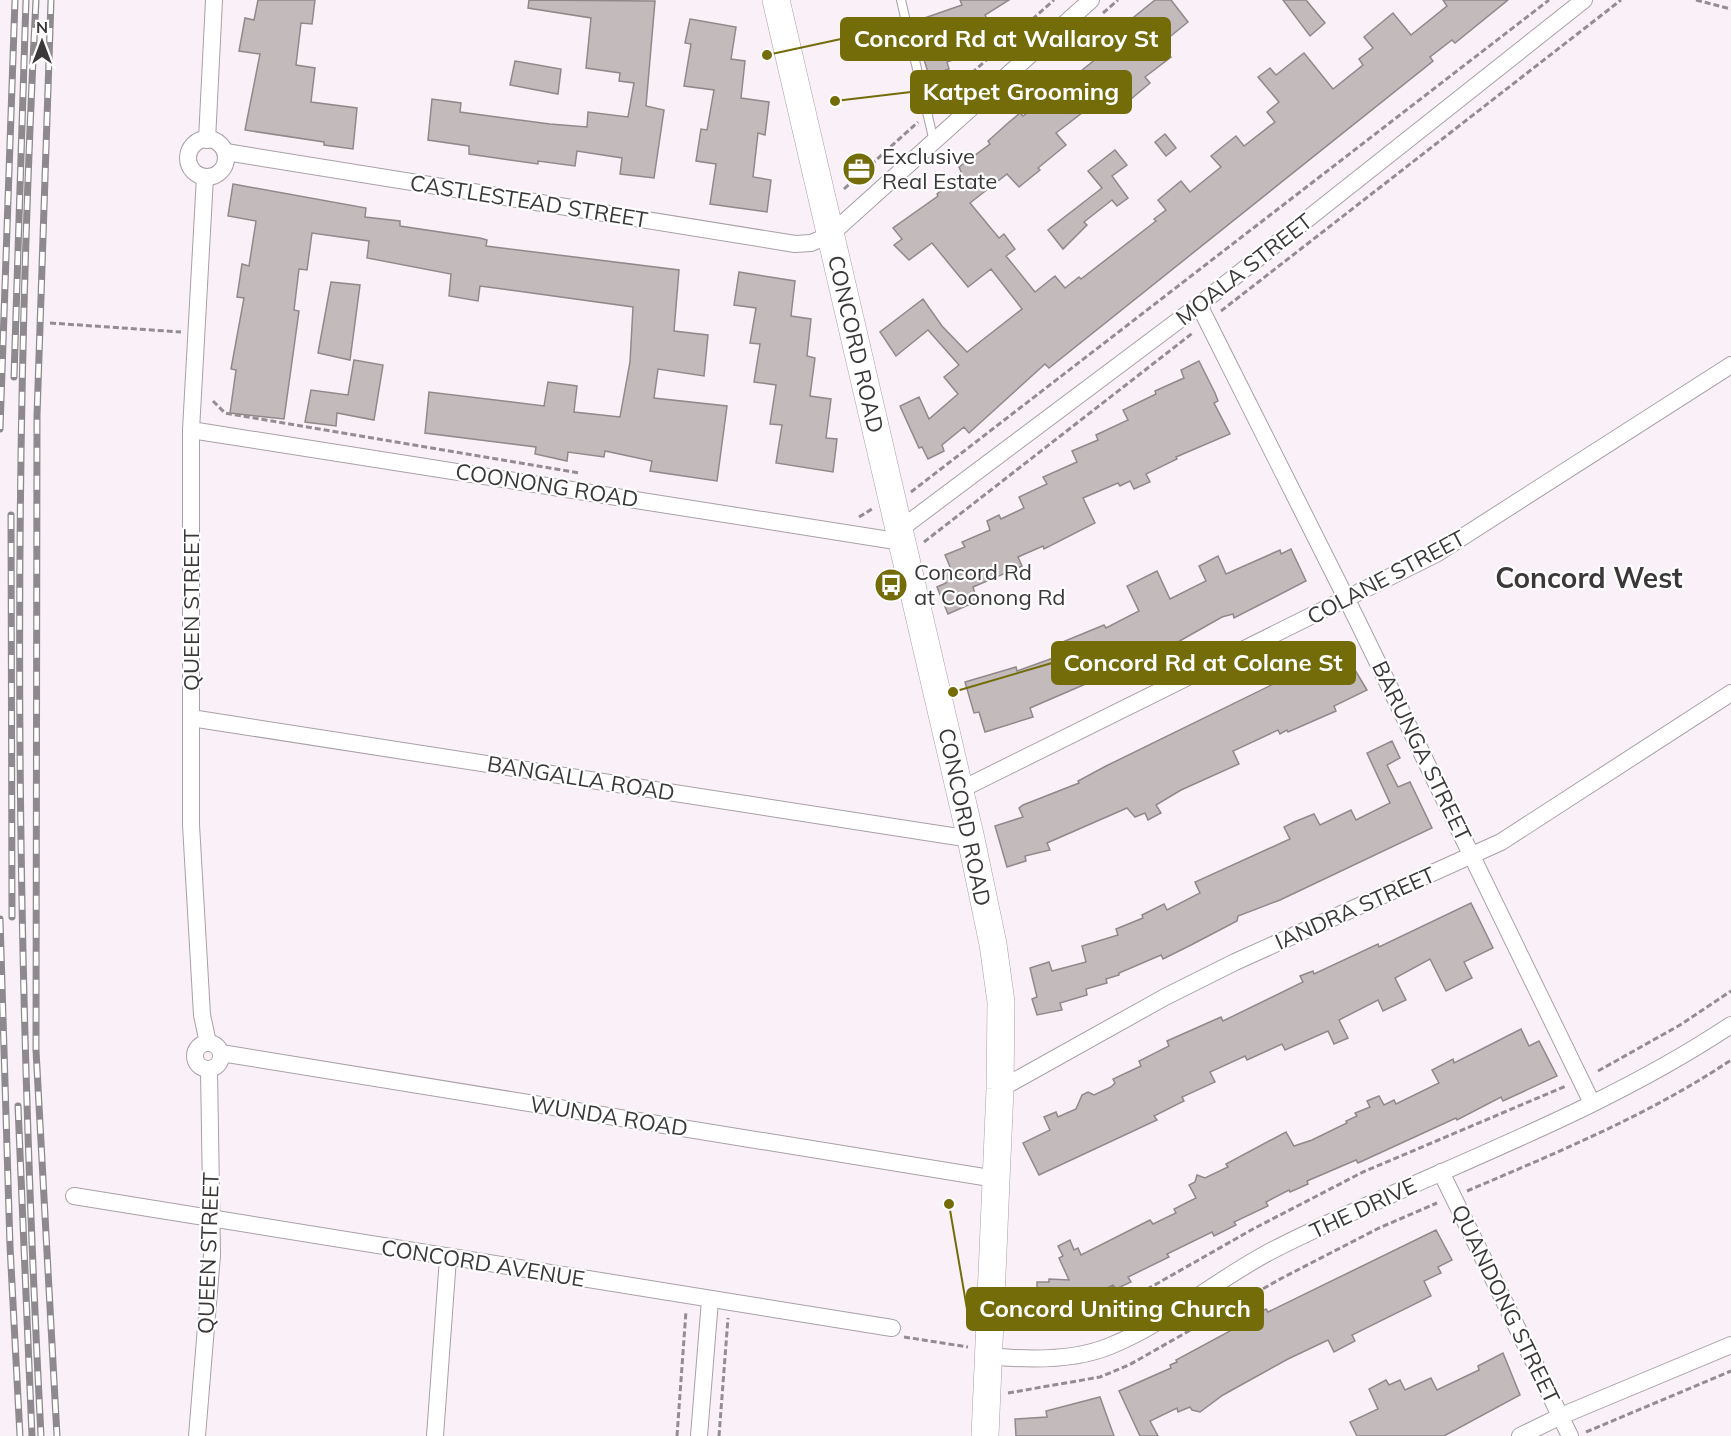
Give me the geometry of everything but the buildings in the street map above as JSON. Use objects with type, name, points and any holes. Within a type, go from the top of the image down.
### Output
[{"type":"main road","name":"CONCORD ROAD","points":[[776,0],[830,235],[908,538],[998,973],[1001,1002],[996,1179],[978,1352],[985,1436]]},
{"type":"street","points":[[207,140],[214,0]]},
{"type":"street","points":[[830,235],[1090,0]]},
{"type":"street","name":"MOALA STREET","points":[[908,538],[1584,0]]},
{"type":"street","points":[[207,140],[218,143],[226,152],[222,169],[217,174],[205,177],[190,166],[188,154],[195,144],[207,140]]},
{"type":"street","name":"CASTLESTEAD STREET","points":[[226,152],[795,244],[811,243],[830,235]]},
{"type":"street","name":"QUEEN STREET","points":[[205,177],[195,333],[192,430],[192,718],[194,898],[202,1015],[214,1048]]},
{"type":"street","name":"BARUNGA STREET","points":[[1199,305],[1473,855],[1592,1103]]},
{"type":"street","name":"COLANE STREET","points":[[960,790],[1436,554],[1731,365]]},
{"type":"street","name":"COONONG ROAD","points":[[192,430],[908,538]]},
{"type":"street","name":"IANDRA STREET","points":[[1000,1089],[1235,962],[1501,842],[1731,693]]},
{"type":"street","name":"BANGALLA ROAD","points":[[192,718],[971,839]]},
{"type":"street","name":"THE DRIVE","points":[[978,1352],[1036,1359],[1108,1347],[1144,1330],[1273,1250],[1592,1103],[1677,1061],[1731,1025]]},
{"type":"street","points":[[214,1048],[219,1064],[209,1070],[201,1068],[195,1057],[197,1049],[214,1048]]},
{"type":"street","name":"WUNDA ROAD","points":[[214,1048],[996,1179]]},
{"type":"street","name":"QUEEN STREET","points":[[197,1436],[213,1220],[209,1070]]},
{"type":"street","name":"QUANDONG STREET","points":[[1441,1172],[1570,1436]]},
{"type":"street","name":"CONCORD AVENUE","points":[[74,1196],[892,1328]]},
{"type":"street","points":[[435,1436],[448,1258]]},
{"type":"street","points":[[699,1436],[710,1300]]},
{"type":"street","points":[[1520,1436],[1561,1416],[1731,1345]]},
{"type":"lane","points":[[901,0],[934,142]]},
{"type":"path","points":[[844,189],[1054,0]]},
{"type":"path","points":[[911,492],[1549,0]]},
{"type":"path","points":[[1220,312],[1621,0]]},
{"type":"path","points":[[1696,0],[1731,9]]},
{"type":"path","points":[[50,323],[195,333]]},
{"type":"path","points":[[908,538],[1199,328]]},
{"type":"path","points":[[213,401],[225,413],[583,473]]},
{"type":"path","points":[[851,516],[861,517],[872,509]]},
{"type":"path","points":[[1598,1071],[1680,1025],[1731,991]]},
{"type":"path","points":[[1463,1192],[1604,1132],[1687,1090],[1731,1060]]},
{"type":"path","points":[[1012,1323],[1086,1324],[1253,1229],[1363,1172],[1572,1083]]},
{"type":"path","points":[[1007,1393],[1100,1377],[1129,1365],[1282,1278],[1379,1228],[1437,1203]]},
{"type":"path","points":[[677,1436],[687,1303]]},
{"type":"path","points":[[719,1436],[728,1312]]},
{"type":"path","points":[[892,1328],[903,1337],[978,1352]]},
{"type":"path","points":[[1580,1436],[1731,1371]]},
{"type":"railway","points":[[0,429],[15,0]]},
{"type":"railway","points":[[14,377],[26,0]]},
{"type":"railway","points":[[36,0],[23,359],[20,718],[26,1077],[41,1436]]},
{"type":"railway","points":[[51,0],[37,416],[36,1050],[57,1436]]},
{"type":"railway","points":[[11,515],[12,917]]},
{"type":"railway","points":[[0,919],[10,1246],[20,1436]]},
{"type":"railway","points":[[18,1106],[32,1436]]},
{"type":"place","name":"Concord Rd at Wallaroy St","points":[[767,55]]},
{"type":"place","name":"Katpet Grooming","points":[[835,101]]},
{"type":"place","name":"Exclusive Real Estate","points":[[859,169]]},
{"type":"place","name":"Concord Rd at Coonong Rd","points":[[891,585]]},
{"type":"place","name":"Concord Rd at Colane St","points":[[953,692]]},
{"type":"place","name":"Concord Uniting Church","points":[[949,1204]]},
{"type":"district","name":"Concord West","points":[[1589,578]]}]
